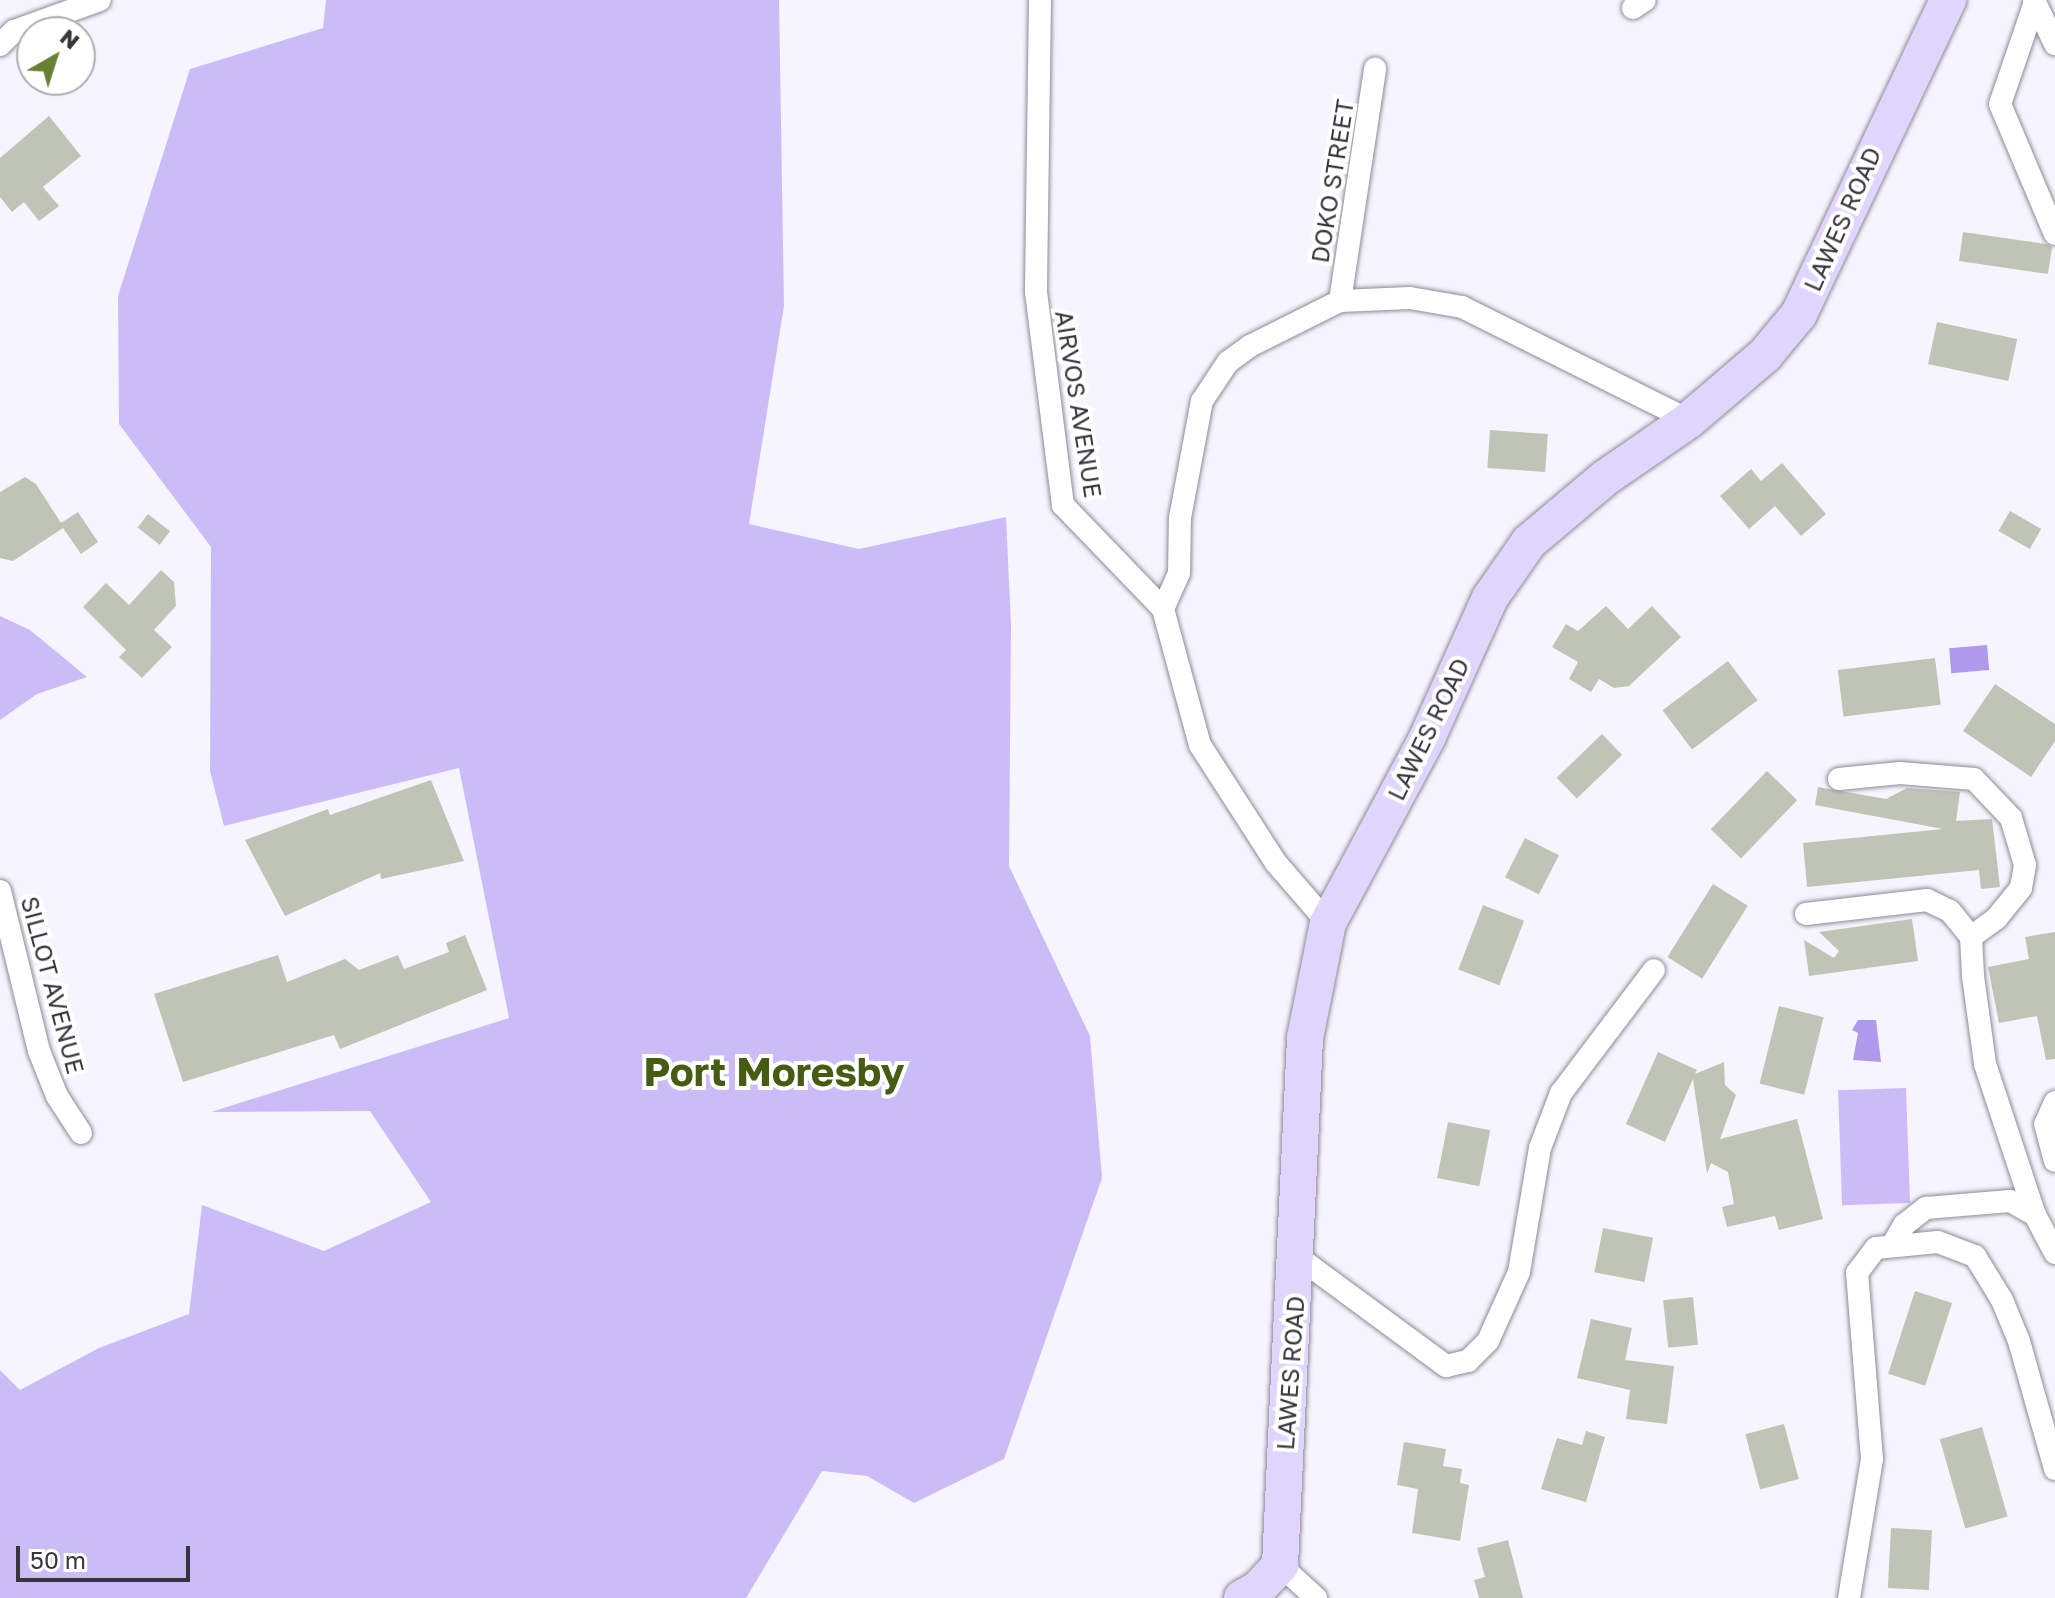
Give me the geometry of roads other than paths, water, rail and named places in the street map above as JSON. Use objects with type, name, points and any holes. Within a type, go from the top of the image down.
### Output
[{"type":"main road","name":"LAWES ROAD","points":[[1260,1588],[1298,1257],[1305,1038],[1328,923],[1427,738],[1490,598],[1529,542],[1605,478],[1689,420],[1765,355],[1799,314],[1948,0]]},
{"type":"street","points":[[0,45],[14,31],[100,0]]},
{"type":"street","name":"AIRVOS AVENUE","points":[[1040,0],[1036,292],[1063,505],[1163,609],[1200,745],[1276,863],[1328,923]]},
{"type":"street","points":[[2035,1],[2055,44]]},
{"type":"street","points":[[2035,1],[2000,104],[2055,234]]},
{"type":"street","name":"DOKO STREET","points":[[1340,301],[1375,69]]},
{"type":"street","points":[[1163,609],[1179,573],[1180,518],[1202,401],[1228,362],[1250,346],[1340,301],[1410,298],[1462,307],[1689,420]]},
{"type":"street","points":[[1839,779],[1944,773],[1974,779],[1993,794],[2011,818],[2025,865],[2021,888],[1997,918],[1971,937]]},
{"type":"street","name":"SILLOT AVENUE","points":[[0,891],[39,1051],[57,1096],[81,1133]]},
{"type":"street","points":[[1806,914],[1927,900],[1950,911],[1971,937],[1985,1064],[2035,1215],[2055,1253]]},
{"type":"street","points":[[1298,1257],[1446,1366],[1468,1361],[1488,1341],[1519,1272],[1540,1148],[1561,1093],[1654,970]]},
{"type":"street","points":[[2055,1102],[2045,1124],[2055,1161]]},
{"type":"street","points":[[1893,1244],[1904,1225],[1926,1208],[2010,1201],[2035,1215]]},
{"type":"street","points":[[1849,1598],[1872,1459],[1857,1273],[1876,1248],[1938,1242],[1975,1256],[2002,1300],[2019,1341],[2055,1469]]},
{"type":"street","points":[[1260,1588],[1316,1598]]},
{"type":"district","name":"Port Moresby","points":[[774,1071]]}]
